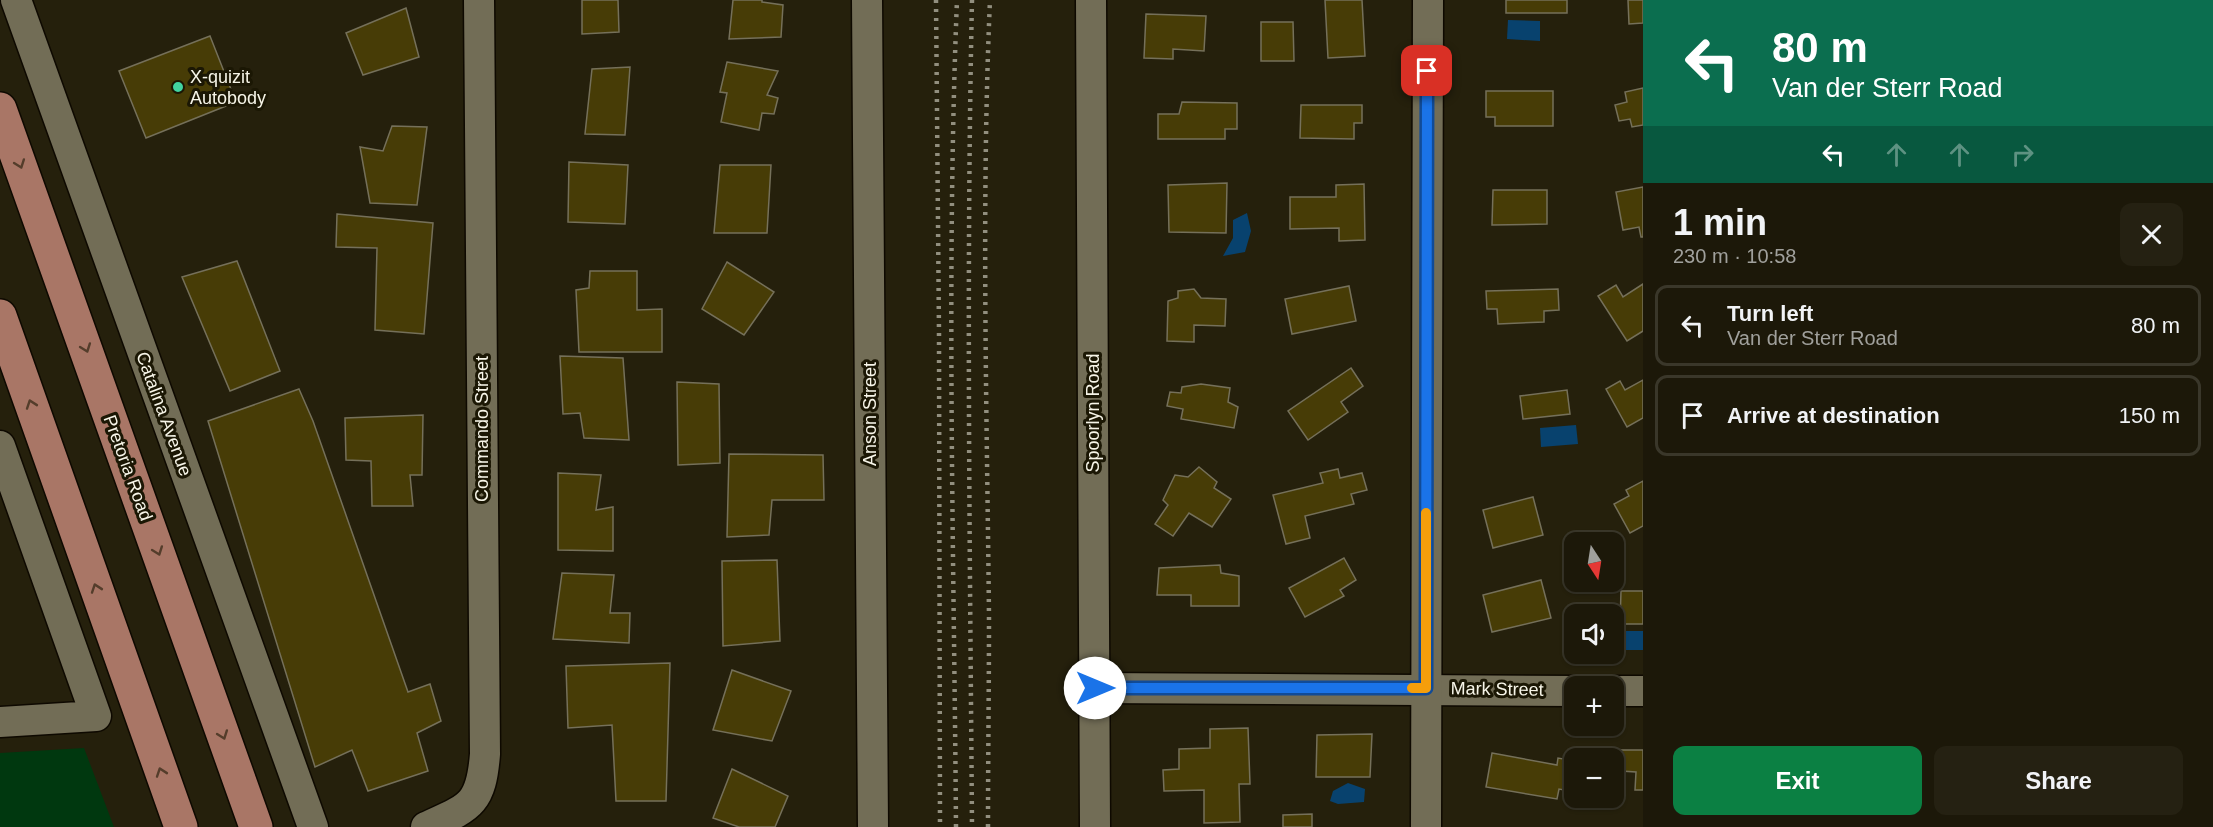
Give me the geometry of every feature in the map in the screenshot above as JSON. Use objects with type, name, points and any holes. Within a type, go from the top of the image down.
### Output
[{"type":"main road","name":"Pretoria Road","points":[[0,109],[256,827]]},
{"type":"main road","points":[[0,316],[181,827]]},
{"type":"street","name":"Catalina Avenue","points":[[16,0],[313,827]]},
{"type":"street","name":"Commando Street","points":[[426,827],[462,810],[471,803],[479,791],[485,754],[479,0]]},
{"type":"street","name":"Anson Street","points":[[867,0],[873,827]]},
{"type":"street","name":"Spoorlyn Road","points":[[1091,0],[1095,827]]},
{"type":"street","points":[[1426,827],[1428,0]]},
{"type":"street","points":[[0,446],[96,716],[0,722]]},
{"type":"street","name":"Mark Street","points":[[1095,688],[1564,690]]},
{"type":"street","points":[[1624,691],[1643,691]]},
{"type":"green space","points":[[84,748],[114,827],[0,827],[0,753]]},
{"type":"water","points":[[1508,20],[1540,21],[1540,41],[1507,39]]},
{"type":"water","points":[[1247,213],[1251,231],[1245,252],[1223,256],[1233,238],[1233,220]]},
{"type":"water","points":[[1576,425],[1578,444],[1541,447],[1540,428]]},
{"type":"water","points":[[1624,631],[1643,631],[1643,650],[1624,650]]},
{"type":"water","points":[[1348,783],[1365,789],[1364,802],[1338,804],[1330,801],[1333,791]]},
{"type":"building","points":[[582,0],[618,0],[619,32],[582,34]]},
{"type":"building","points":[[733,0],[762,0],[762,2],[783,5],[781,37],[729,39]]},
{"type":"building","points":[[1325,0],[1362,0],[1365,56],[1328,58]]},
{"type":"building","points":[[1506,0],[1567,0],[1567,13],[1506,13]]},
{"type":"building","points":[[1628,0],[1643,0],[1643,23],[1629,24]]},
{"type":"building","points":[[406,8],[419,57],[363,75],[346,33]]},
{"type":"building","points":[[1146,14],[1206,16],[1204,51],[1173,49],[1173,59],[1144,58]]},
{"type":"building","points":[[1261,22],[1293,22],[1294,61],[1261,61]]},
{"type":"building","name":"X-quizit Autobody","points":[[210,36],[236,102],[146,138],[119,71]]},
{"type":"building","points":[[727,62],[778,71],[767,95],[778,98],[774,114],[762,113],[759,130],[721,122],[727,93],[720,92]]},
{"type":"building","points":[[630,67],[625,135],[585,134],[592,69]]},
{"type":"building","points":[[1643,88],[1643,125],[1632,127],[1630,119],[1619,121],[1615,105],[1627,102],[1625,92]]},
{"type":"building","points":[[1486,91],[1553,91],[1553,126],[1495,126],[1495,117],[1486,117]]},
{"type":"building","points":[[1182,102],[1237,103],[1237,129],[1225,129],[1225,139],[1158,139],[1158,114],[1179,114]]},
{"type":"building","points":[[1301,105],[1362,105],[1362,123],[1354,123],[1354,139],[1300,138]]},
{"type":"building","points":[[392,126],[427,127],[417,205],[370,203],[360,147],[383,151]]},
{"type":"building","points":[[569,162],[628,165],[625,224],[568,222]]},
{"type":"building","points":[[720,165],[771,165],[767,233],[714,233]]},
{"type":"building","points":[[1227,183],[1226,233],[1169,232],[1168,185]]},
{"type":"building","points":[[1364,184],[1365,240],[1339,241],[1339,228],[1290,229],[1290,197],[1336,197],[1336,185]]},
{"type":"building","points":[[1643,187],[1643,237],[1641,237],[1639,227],[1623,230],[1616,192]]},
{"type":"building","points":[[1493,190],[1547,190],[1547,224],[1492,225]]},
{"type":"building","points":[[337,214],[433,223],[424,334],[375,330],[377,248],[336,247]]},
{"type":"building","points":[[237,261],[280,371],[230,391],[182,277]]},
{"type":"building","points":[[727,262],[774,292],[744,335],[702,309]]},
{"type":"building","points":[[590,271],[637,271],[637,310],[662,309],[662,352],[579,352],[576,290],[589,288]]},
{"type":"building","points":[[1643,284],[1643,331],[1627,341],[1598,296],[1616,285],[1623,297]]},
{"type":"building","points":[[1349,286],[1356,321],[1292,334],[1285,299]]},
{"type":"building","points":[[1194,289],[1201,298],[1226,299],[1225,326],[1194,325],[1194,342],[1167,341],[1168,301],[1178,298],[1178,291]]},
{"type":"building","points":[[1558,289],[1559,310],[1544,311],[1544,322],[1498,324],[1497,309],[1487,309],[1486,291]]},
{"type":"building","points":[[560,356],[623,358],[629,440],[584,438],[580,413],[563,414]]},
{"type":"building","points":[[1351,368],[1363,386],[1341,402],[1348,412],[1308,440],[1288,411]]},
{"type":"building","points":[[1643,380],[1643,418],[1627,427],[1606,389],[1620,381],[1625,390]]},
{"type":"building","points":[[677,382],[719,384],[720,463],[678,465]]},
{"type":"building","points":[[1201,384],[1230,388],[1228,402],[1238,407],[1234,428],[1181,419],[1183,409],[1167,406],[1170,392],[1181,393],[1182,387]]},
{"type":"building","points":[[299,389],[313,421],[408,692],[430,684],[441,721],[417,733],[428,771],[368,791],[352,750],[315,767],[208,421]]},
{"type":"building","points":[[1567,390],[1570,414],[1523,419],[1520,396]]},
{"type":"building","points":[[423,415],[422,475],[410,475],[413,506],[372,506],[371,461],[346,460],[345,418]]},
{"type":"building","points":[[729,454],[823,455],[824,500],[772,500],[769,535],[727,537]]},
{"type":"building","points":[[1199,467],[1217,482],[1214,488],[1231,499],[1212,527],[1189,513],[1173,536],[1155,524],[1168,505],[1163,500],[1175,475],[1188,477]]},
{"type":"building","points":[[1338,469],[1340,478],[1362,473],[1367,490],[1351,494],[1354,504],[1305,516],[1310,538],[1286,544],[1273,495],[1323,483],[1320,473]]},
{"type":"building","points":[[558,473],[601,475],[596,510],[613,507],[613,551],[558,550]]},
{"type":"building","points":[[1643,481],[1643,526],[1630,533],[1614,504],[1629,496],[1626,490]]},
{"type":"building","points":[[1533,497],[1543,535],[1493,548],[1483,510]]},
{"type":"building","points":[[1344,558],[1356,580],[1340,590],[1344,596],[1305,617],[1289,588]]},
{"type":"building","points":[[777,560],[780,641],[723,646],[722,561]]},
{"type":"building","points":[[1220,565],[1221,573],[1239,576],[1239,606],[1191,606],[1191,595],[1157,595],[1159,568]]},
{"type":"building","points":[[562,573],[614,575],[610,613],[630,613],[629,643],[553,639]]},
{"type":"building","points":[[1541,580],[1551,618],[1492,632],[1483,595]]},
{"type":"building","points":[[1643,591],[1643,624],[1624,624],[1624,604],[1621,604],[1621,592]]},
{"type":"building","points":[[670,663],[666,801],[616,801],[612,725],[568,728],[566,666]]},
{"type":"building","points":[[732,670],[791,691],[772,741],[713,730]]},
{"type":"building","points":[[1248,728],[1250,784],[1239,784],[1240,822],[1204,823],[1204,790],[1164,791],[1163,770],[1179,769],[1179,749],[1210,748],[1210,729]]},
{"type":"building","points":[[1372,734],[1370,777],[1316,777],[1317,735]]},
{"type":"building","points":[[1624,750],[1643,750],[1643,790],[1635,790],[1636,772],[1624,771]]},
{"type":"building","points":[[1492,753],[1557,765],[1558,758],[1564,759],[1564,790],[1559,789],[1557,799],[1486,787]]},
{"type":"building","points":[[732,769],[788,796],[775,827],[739,827],[713,818]]},
{"type":"building","points":[[1312,814],[1312,827],[1283,827],[1283,815]]},
{"type":"railway","points":[[936,0],[940,827]]},
{"type":"railway","points":[[956,827],[951,310],[957,0]]},
{"type":"railway","points":[[972,0],[969,310],[972,827]]},
{"type":"railway","points":[[988,827],[989,618],[985,232],[990,0]]},
{"type":"slow traffic","points":[[1412,688],[1426,688],[1426,513]]},
{"type":"place","name":"X-quizit Autobody","points":[[178,87]]},
{"type":"route","points":[[1095,688],[1426,688],[1427,71]]}]
